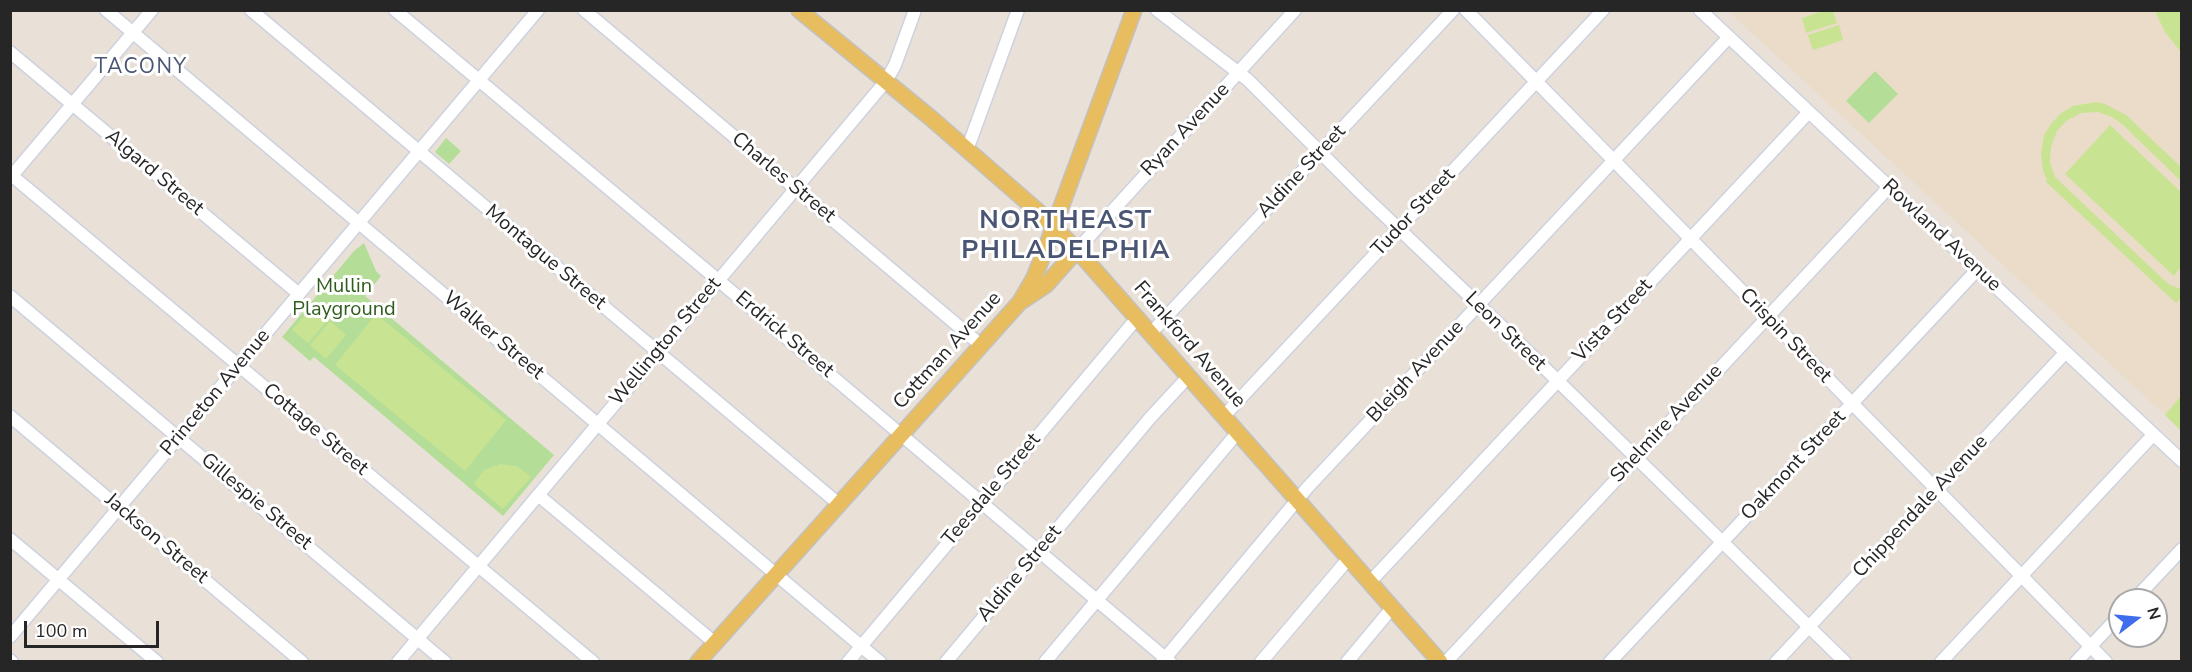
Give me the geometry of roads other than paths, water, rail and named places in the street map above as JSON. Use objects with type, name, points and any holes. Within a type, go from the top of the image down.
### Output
[{"type":"main road","name":"Cottman Avenue","points":[[698,662],[1020,302],[1034,278],[1134,10]]},
{"type":"main road","name":"Frankford Avenue","points":[[802,12],[968,150],[1054,226],[1440,662]]},
{"type":"main road","points":[[1020,302],[1046,285],[1077,250]]},
{"type":"street","name":"Walker Street","points":[[106,10],[880,662]]},
{"type":"street","points":[[11,176],[152,10]]},
{"type":"street","name":"Montague Street","points":[[251,10],[840,505]]},
{"type":"street","name":"Erdrick Street","points":[[395,10],[982,502],[1166,660]]},
{"type":"street","name":"Princeton Avenue","points":[[10,637],[538,10]]},
{"type":"street","name":"Charles Street","points":[[584,10],[982,346]]},
{"type":"street","name":"Wellington Street","points":[[398,662],[886,81],[895,65],[915,10]]},
{"type":"street","points":[[968,150],[1018,10]]},
{"type":"street","name":"Leon Street","points":[[1157,10],[1238,73],[1845,662]]},
{"type":"street","name":"Ryan Avenue","points":[[1077,250],[1295,10]]},
{"type":"street","name":"Aldine Street","points":[[1150,333],[1453,10]]},
{"type":"street","name":"Crispin Street","points":[[1466,10],[2106,662]]},
{"type":"street","name":"Tudor Street","points":[[1224,416],[1603,10]]},
{"type":"street","name":"Rowland Avenue","points":[[1700,10],[2181,461]]},
{"type":"street","name":"Bleigh Avenue","points":[[1166,660],[1298,500],[1729,38]]},
{"type":"street","name":"Algard Street","points":[[10,52],[299,294]]},
{"type":"street","name":"Vista Street","points":[[1370,582],[1808,113]]},
{"type":"street","name":"Cottage Street","points":[[11,176],[593,662]]},
{"type":"street","name":"Shelmire Avenue","points":[[1446,662],[1889,187]]},
{"type":"street","name":"Oakmont Street","points":[[1610,662],[1977,270]]},
{"type":"street","name":"Gillespie Street","points":[[10,296],[445,662]]},
{"type":"street","name":"Teesdale Street","points":[[848,662],[1137,318]]},
{"type":"street","name":"Chippendale Avenue","points":[[1776,662],[2065,353]]},
{"type":"street","name":"Aldine Street","points":[[946,662],[1150,418],[1188,377]]},
{"type":"street","name":"Jackson Street","points":[[10,416],[302,662]]},
{"type":"street","points":[[1045,662],[1238,432]]},
{"type":"street","points":[[1941,662],[2153,435]]},
{"type":"street","points":[[538,495],[715,643]]},
{"type":"street","points":[[10,539],[157,662]]},
{"type":"street","points":[[2145,588],[2181,549]]},
{"type":"street","points":[[1261,662],[1349,558]]},
{"type":"street","points":[[1347,662],[1392,608]]},
{"type":"street","points":[[2076,662],[2108,628]]},
{"type":"district","name":"TACONY","points":[[141,68]]},
{"type":"district","name":"NORTHEAST PHILADELPHIA","points":[[1066,237]]},
{"type":"park label","name":"Mullin Playground","points":[[344,298]]}]
